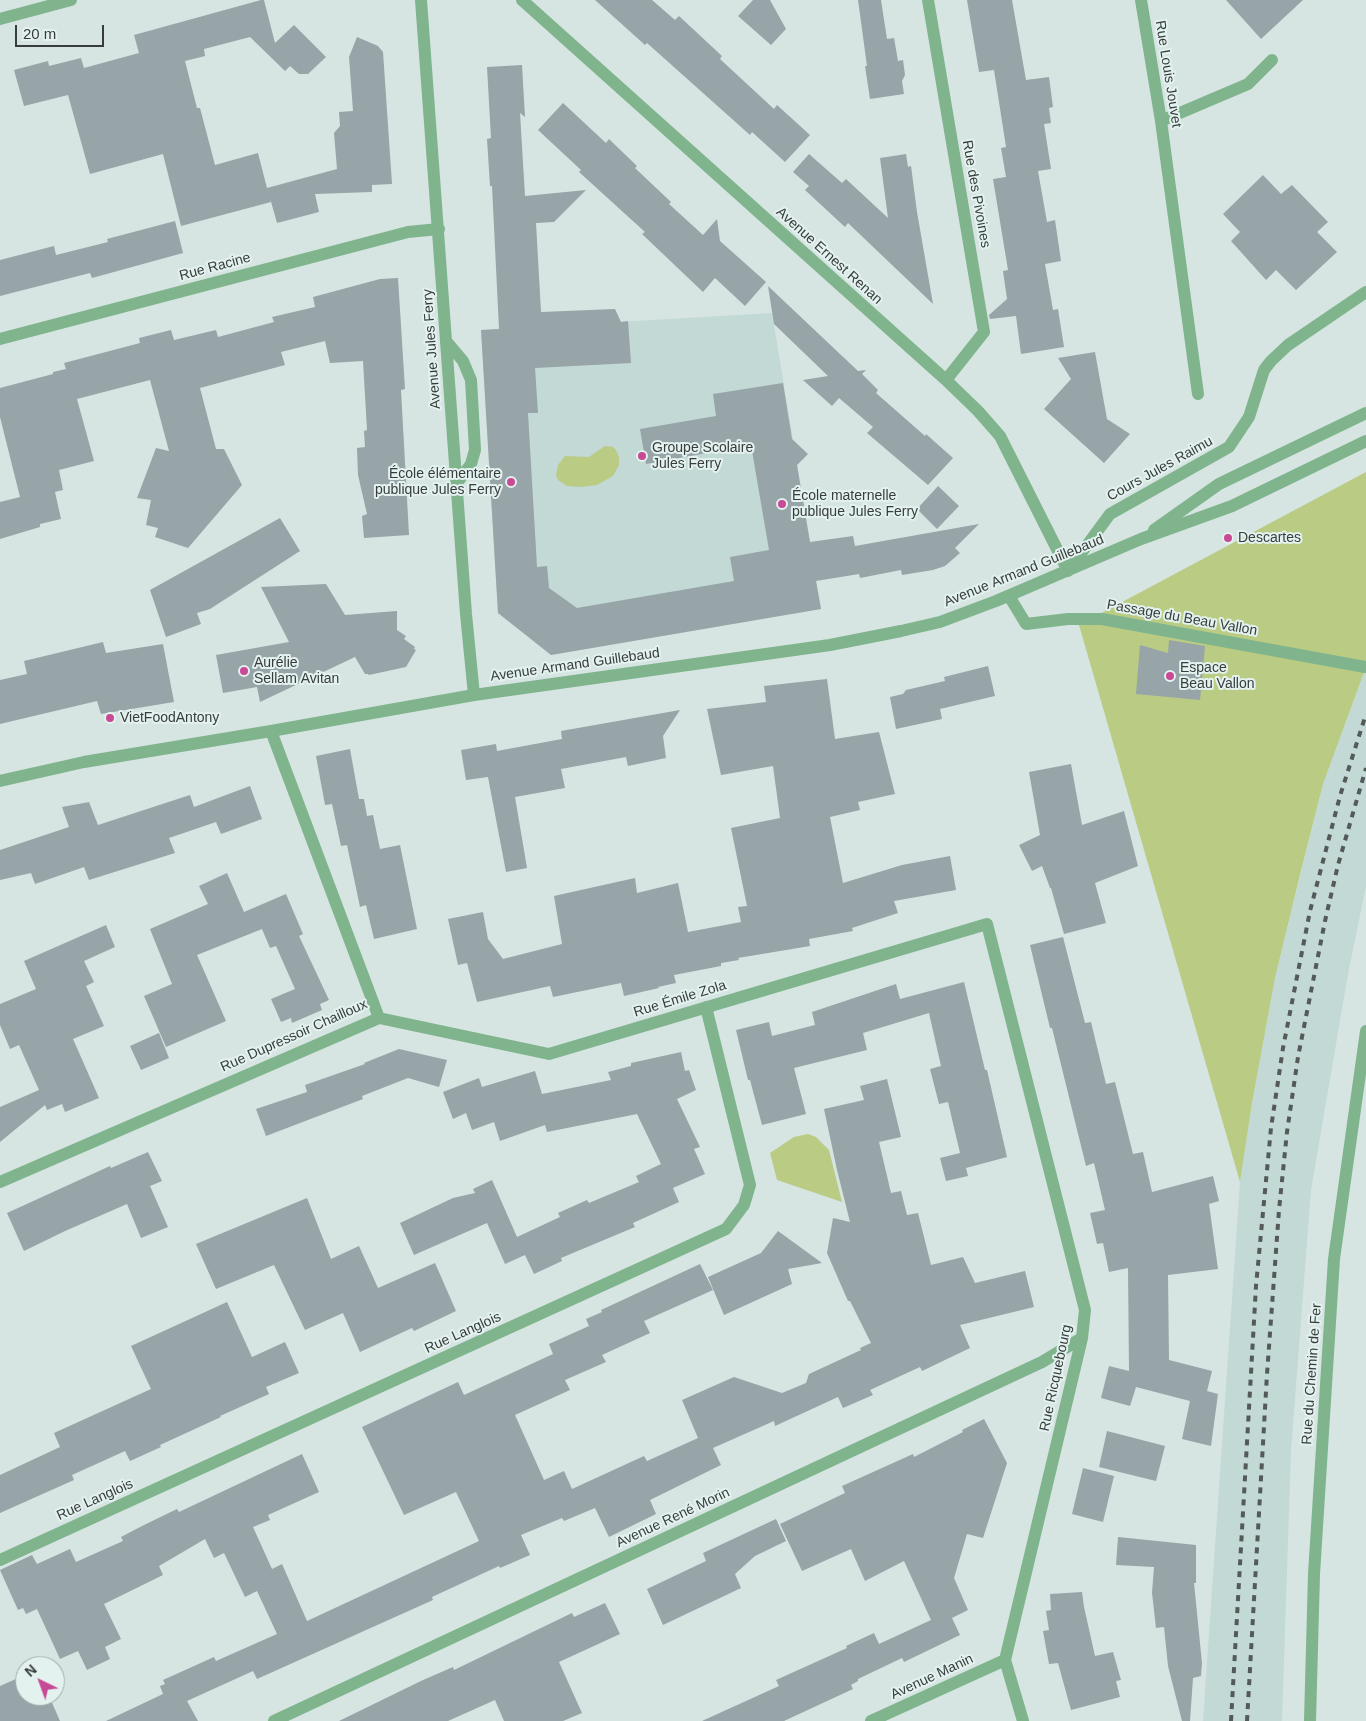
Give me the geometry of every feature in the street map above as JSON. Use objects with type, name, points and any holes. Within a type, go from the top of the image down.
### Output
[{"type":"street","points":[[0,19],[71,0]]},
{"type":"street","name":"Avenue Jules Ferry","points":[[421,0],[466,614],[474,695]]},
{"type":"street","name":"Avenue Ernest Renan","points":[[522,0],[946,380],[978,411],[1000,436],[1068,571]]},
{"type":"street","name":"Rue des Pivoines","points":[[928,0],[984,332],[946,380]]},
{"type":"street","name":"Rue Louis Jouvet","points":[[1142,0],[1161,121],[1198,394]]},
{"type":"street","points":[[1161,121],[1248,84],[1272,60]]},
{"type":"street","name":"Rue Racine","points":[[0,339],[408,232],[439,229]]},
{"type":"street","name":"Cours Jules Raimu","points":[[1068,571],[1110,514],[1229,448],[1249,417],[1264,370],[1271,361],[1288,346],[1366,292]]},
{"type":"street","points":[[447,342],[463,361],[471,380],[475,450],[471,464],[457,483]]},
{"type":"street","name":"Avenue Armand Guillebaud","points":[[1141,539],[1219,484],[1366,413]]},
{"type":"street","name":"Avenue Armand Guillebaud","points":[[0,781],[84,762],[474,695],[830,645],[901,632],[940,622],[1009,596],[1141,539],[1232,506],[1366,441]]},
{"type":"street","name":"Passage du Beau Vallon","points":[[1009,596],[1026,624],[1068,619],[1102,619],[1365,667]]},
{"type":"street","name":"Rue Dupressoir Chailloux","points":[[0,1182],[379,1018],[271,731]]},
{"type":"street","name":"Rue Émile Zola","points":[[379,1018],[549,1054],[987,924]]},
{"type":"street","name":"Rue Ricquebourg","points":[[987,924],[1085,1310],[1082,1338],[1005,1660],[1023,1721]]},
{"type":"street","name":"Rue Langlois","points":[[0,1560],[726,1229],[744,1205],[750,1185],[706,1007]]},
{"type":"street","name":"Rue du Chemin de Fer","points":[[1310,1721],[1314,1574],[1334,1259],[1366,1031]]},
{"type":"street","name":"Avenue René Morin","points":[[274,1721],[1042,1362],[1082,1338]]},
{"type":"street","name":"Avenue Manin","points":[[871,1721],[1005,1660]]},
{"type":"shaded area","name":"Groupe Scolaire Jules Ferry","points":[[772,313],[821,609],[551,655],[498,613],[481,330]]},
{"type":"shaded area","points":[[1366,667],[1366,886],[1348,974],[1311,1190],[1291,1451],[1282,1721],[1203,1721],[1240,1182],[1252,1103],[1275,978],[1323,784]]},
{"type":"green space","points":[[605,446],[613,447],[619,457],[619,465],[613,476],[597,485],[581,487],[567,486],[558,480],[556,475],[558,465],[565,456],[589,457]]},
{"type":"green space","points":[[1366,472],[1366,667],[1323,784],[1300,875],[1275,978],[1252,1103],[1240,1182],[1079,625]]},
{"type":"green space","points":[[808,1134],[816,1137],[829,1150],[842,1202],[777,1180],[770,1153],[794,1137]]},
{"type":"building","points":[[264,0],[275,43],[294,25],[326,57],[308,74],[299,74],[290,66],[285,71],[250,37],[204,49],[205,56],[185,61],[215,165],[258,153],[267,188],[337,169],[334,133],[340,126],[339,112],[353,111],[349,57],[357,37],[378,46],[383,52],[392,184],[372,185],[372,192],[315,194],[319,212],[277,223],[270,198],[271,202],[181,226],[163,154],[90,174],[68,95],[24,106],[14,70],[48,61],[49,66],[81,58],[84,68],[139,53],[134,35]]},
{"type":"building","points":[[595,0],[652,0],[675,20],[679,16],[722,56],[720,59],[774,109],[777,105],[810,135],[785,162],[752,132],[750,135],[647,43],[645,45]]},
{"type":"building","points":[[753,0],[770,0],[786,29],[771,45],[738,16]]},
{"type":"building","points":[[858,0],[881,0],[887,39],[894,38],[898,61],[903,60],[905,75],[902,81],[904,94],[870,99]]},
{"type":"building","points":[[967,0],[1012,0],[1026,80],[1049,77],[1053,107],[1049,108],[1051,123],[1044,124],[1051,169],[1038,171],[1047,222],[1055,220],[1061,261],[1045,264],[1053,310],[1058,309],[1064,347],[1021,354],[1016,316],[990,319],[989,315],[1007,299],[1003,271],[1008,270],[993,179],[1006,177],[1001,148],[1006,147],[994,70],[979,72]]},
{"type":"building","points":[[1226,0],[1303,0],[1261,39]]},
{"type":"building","points":[[522,65],[525,117],[520,113],[525,196],[586,190],[554,222],[536,223],[541,312],[615,309],[621,322],[628,321],[631,363],[535,368],[538,413],[528,413],[537,567],[547,566],[549,588],[577,608],[734,581],[730,557],[769,550],[751,445],[646,464],[640,429],[716,416],[713,394],[783,383],[792,439],[808,454],[797,465],[810,542],[853,536],[855,546],[979,524],[955,548],[960,553],[945,566],[933,570],[902,575],[901,570],[860,578],[859,574],[816,581],[821,609],[551,655],[498,613],[481,330],[499,329],[492,186],[490,186],[487,139],[491,138],[487,67]]},
{"type":"building","points":[[563,103],[606,143],[609,139],[637,166],[635,168],[671,202],[669,204],[703,235],[717,219],[720,241],[766,282],[745,306],[715,278],[703,292],[642,234],[645,232],[579,172],[581,170],[538,130]]},
{"type":"building","points":[[809,154],[842,183],[846,179],[888,218],[880,158],[906,154],[908,167],[911,166],[933,304],[848,223],[845,227],[805,190],[809,186],[793,172]]},
{"type":"building","points":[[1263,175],[1281,194],[1292,185],[1328,222],[1317,232],[1337,252],[1296,290],[1276,270],[1266,280],[1231,241],[1240,232],[1223,214]]},
{"type":"building","points":[[175,221],[183,253],[92,278],[90,273],[0,296],[0,260],[54,246],[56,255],[108,242],[107,239]]},
{"type":"building","points":[[398,278],[405,389],[401,390],[409,535],[364,538],[362,516],[367,514],[358,475],[357,448],[365,447],[364,431],[367,430],[363,361],[330,363],[325,341],[281,352],[285,365],[200,388],[216,449],[224,449],[242,485],[188,548],[155,537],[158,528],[146,525],[151,500],[137,498],[156,448],[169,451],[150,380],[77,399],[94,461],[59,470],[63,490],[55,492],[61,519],[40,524],[40,527],[0,539],[0,502],[20,497],[0,417],[0,388],[66,369],[64,363],[140,343],[139,338],[171,330],[174,340],[216,330],[218,337],[274,322],[272,317],[315,307],[313,297],[380,279]]},
{"type":"building","points":[[768,286],[858,371],[866,370],[862,374],[878,390],[876,393],[953,458],[928,485],[867,433],[873,427],[839,398],[832,406],[803,380],[828,376],[774,324]]},
{"type":"building","points":[[1095,352],[1107,419],[1130,434],[1104,463],[1044,409],[1071,379],[1058,358]]},
{"type":"building","points":[[938,486],[959,506],[937,529],[917,509]]},
{"type":"building","points":[[280,518],[300,551],[210,609],[197,613],[201,624],[166,637],[150,590]]},
{"type":"building","points":[[326,584],[345,615],[397,611],[397,630],[406,636],[404,639],[415,647],[414,649],[416,650],[406,667],[369,675],[365,674],[355,657],[260,702],[257,687],[223,693],[216,655],[289,642],[261,587]]},
{"type":"building","name":"Espace Beau Vallon","points":[[1169,640],[1205,646],[1200,700],[1136,694],[1140,645],[1168,653]]},
{"type":"building","points":[[103,642],[106,653],[163,644],[174,702],[101,714],[97,701],[0,724],[0,680],[27,674],[24,661]]},
{"type":"building","points":[[988,666],[995,696],[940,709],[942,719],[896,729],[890,697],[903,694],[906,690],[945,681],[944,677]]},
{"type":"building","points":[[827,679],[835,739],[879,732],[895,794],[858,802],[860,810],[830,817],[843,883],[902,865],[950,856],[956,890],[894,901],[898,913],[852,928],[853,931],[809,939],[810,946],[738,958],[739,960],[721,963],[721,966],[674,975],[676,983],[659,988],[624,996],[621,983],[553,997],[550,986],[477,1002],[467,963],[458,965],[448,919],[483,912],[488,939],[503,959],[562,944],[554,896],[635,878],[637,893],[678,883],[688,932],[741,922],[738,907],[747,906],[731,828],[780,818],[773,766],[721,775],[707,709],[766,702],[764,686]]},
{"type":"building","points":[[680,710],[663,736],[666,758],[628,766],[626,757],[561,769],[565,788],[515,797],[527,868],[506,872],[488,777],[466,780],[461,750],[496,744],[497,751],[562,739],[561,731]]},
{"type":"building","points":[[350,749],[359,799],[364,799],[367,816],[373,815],[380,849],[400,845],[417,929],[374,939],[366,905],[360,907],[347,845],[341,846],[332,804],[325,805],[316,756]]},
{"type":"building","points":[[1071,764],[1082,825],[1124,811],[1138,866],[1095,883],[1106,923],[1064,934],[1051,888],[1042,866],[1032,871],[1019,845],[1040,835],[1029,772]]},
{"type":"building","points":[[250,786],[262,819],[221,834],[216,822],[169,838],[175,853],[89,880],[84,867],[35,884],[31,873],[0,880],[0,850],[69,827],[62,807],[89,802],[98,825],[190,795],[194,807]]},
{"type":"building","points":[[227,873],[244,912],[286,894],[303,934],[299,936],[329,1000],[320,1004],[322,1010],[292,1023],[291,1018],[281,1022],[271,999],[295,989],[276,946],[270,948],[262,929],[197,955],[226,1021],[166,1047],[144,996],[172,984],[150,929],[208,904],[199,886]]},
{"type":"building","points":[[106,925],[115,947],[84,961],[94,982],[86,986],[104,1026],[73,1039],[99,1098],[65,1112],[62,1104],[47,1110],[45,1105],[0,1142],[0,1107],[39,1090],[19,1045],[10,1049],[0,1025],[0,1004],[36,989],[24,961]]},
{"type":"building","points":[[1063,937],[1085,1023],[1091,1022],[1106,1084],[1115,1082],[1133,1154],[1143,1152],[1152,1192],[1213,1176],[1219,1201],[1209,1204],[1218,1269],[1168,1275],[1169,1360],[1212,1371],[1207,1391],[1218,1394],[1211,1446],[1182,1439],[1190,1401],[1136,1387],[1130,1406],[1101,1398],[1109,1366],[1129,1371],[1128,1268],[1109,1272],[1103,1243],[1097,1244],[1090,1213],[1105,1210],[1094,1163],[1086,1166],[1030,945]]},
{"type":"building","points":[[964,982],[1007,1157],[966,1168],[968,1176],[946,1181],[940,1158],[960,1153],[948,1102],[939,1104],[930,1069],[941,1066],[929,1013],[863,1033],[867,1050],[794,1068],[806,1114],[762,1125],[750,1080],[748,1080],[736,1030],[769,1022],[772,1036],[815,1025],[812,1012],[896,984],[900,999]]},
{"type":"building","points":[[159,1033],[169,1058],[141,1070],[130,1046]]},
{"type":"building","points":[[399,1049],[447,1060],[439,1087],[408,1078],[362,1096],[363,1099],[266,1136],[256,1109],[307,1092],[305,1085],[365,1064]]},
{"type":"building","points":[[681,1052],[685,1071],[689,1070],[696,1090],[677,1099],[700,1147],[694,1149],[705,1174],[673,1188],[679,1202],[633,1223],[635,1227],[561,1258],[562,1261],[534,1274],[525,1255],[505,1264],[487,1223],[414,1255],[400,1223],[453,1198],[475,1193],[473,1189],[492,1180],[517,1237],[560,1217],[558,1213],[587,1200],[589,1203],[639,1182],[636,1176],[661,1164],[637,1114],[547,1132],[545,1125],[500,1141],[494,1122],[472,1130],[466,1113],[453,1119],[443,1092],[479,1078],[482,1087],[535,1071],[542,1094],[611,1080],[608,1072],[631,1066],[631,1063]]},
{"type":"building","points":[[887,1079],[901,1137],[879,1142],[891,1193],[901,1191],[907,1215],[918,1213],[931,1265],[963,1257],[975,1283],[1025,1271],[1034,1307],[960,1325],[970,1348],[922,1371],[920,1367],[870,1390],[873,1395],[843,1408],[838,1397],[775,1426],[774,1421],[713,1448],[721,1465],[650,1500],[656,1514],[609,1537],[595,1508],[564,1521],[562,1518],[521,1535],[530,1555],[500,1568],[499,1566],[432,1597],[433,1600],[257,1679],[253,1671],[187,1701],[198,1721],[106,1721],[163,1694],[160,1686],[165,1684],[163,1680],[214,1657],[216,1661],[277,1634],[257,1591],[245,1597],[224,1553],[214,1558],[205,1539],[159,1566],[163,1575],[104,1604],[121,1639],[105,1647],[110,1659],[87,1670],[78,1651],[65,1657],[59,1656],[37,1609],[26,1614],[23,1608],[18,1610],[0,1570],[32,1555],[37,1564],[70,1549],[76,1562],[123,1541],[121,1537],[177,1509],[179,1512],[302,1454],[319,1492],[268,1515],[270,1520],[253,1527],[272,1569],[282,1564],[307,1621],[479,1541],[456,1492],[404,1515],[362,1427],[458,1382],[464,1395],[553,1354],[549,1344],[589,1326],[586,1319],[602,1312],[601,1310],[700,1264],[713,1290],[644,1321],[650,1333],[602,1355],[606,1362],[565,1380],[570,1390],[515,1415],[544,1480],[564,1471],[572,1489],[644,1456],[647,1461],[698,1438],[682,1400],[734,1377],[782,1393],[806,1383],[809,1374],[861,1350],[860,1348],[871,1343],[850,1301],[848,1301],[827,1253],[833,1218],[850,1222],[824,1109],[864,1100],[860,1086]]},
{"type":"building","points":[[148,1152],[162,1181],[150,1186],[168,1227],[141,1238],[127,1204],[24,1251],[7,1213],[110,1166],[111,1168]]},
{"type":"building","points":[[307,1198],[331,1259],[359,1246],[378,1288],[435,1263],[456,1311],[414,1331],[412,1328],[360,1352],[343,1313],[305,1330],[274,1265],[216,1289],[196,1244]]},
{"type":"building","points":[[778,1231],[822,1263],[788,1269],[792,1284],[724,1315],[708,1277],[761,1253]]},
{"type":"building","points":[[227,1302],[252,1357],[285,1342],[299,1373],[266,1387],[269,1394],[160,1445],[161,1447],[130,1461],[125,1451],[72,1475],[74,1480],[0,1513],[0,1475],[60,1447],[54,1433],[151,1389],[131,1346]]},
{"type":"building","points":[[984,1419],[1007,1463],[983,1538],[967,1534],[954,1578],[968,1610],[952,1618],[960,1635],[904,1662],[902,1658],[858,1679],[858,1681],[851,1685],[853,1689],[784,1721],[702,1721],[779,1686],[776,1680],[847,1648],[846,1646],[874,1633],[879,1644],[931,1620],[904,1561],[865,1581],[851,1549],[802,1571],[780,1524],[845,1493],[842,1486],[913,1454],[914,1457]]},
{"type":"building","points":[[1107,1431],[1165,1446],[1156,1481],[1099,1467]]},
{"type":"building","points":[[1083,1468],[1114,1476],[1103,1522],[1072,1514]]},
{"type":"building","points":[[776,1519],[786,1541],[755,1556],[735,1574],[741,1588],[663,1625],[647,1589],[706,1561],[703,1553]]},
{"type":"building","points":[[1118,1537],[1196,1545],[1196,1583],[1194,1583],[1202,1663],[1201,1676],[1193,1678],[1190,1721],[1182,1721],[1168,1666],[1164,1627],[1156,1628],[1152,1593],[1154,1567],[1116,1565]]},
{"type":"building","points":[[1082,1592],[1095,1656],[1113,1652],[1121,1680],[1116,1681],[1120,1697],[1071,1710],[1058,1663],[1049,1664],[1043,1631],[1049,1630],[1046,1611],[1051,1610],[1050,1594]]},
{"type":"building","points":[[605,1603],[620,1634],[559,1662],[582,1713],[563,1721],[504,1721],[495,1700],[448,1721],[339,1721],[423,1680],[453,1667],[454,1670],[572,1613],[574,1617]]},
{"type":"building","points":[[15,1679],[15,1706],[53,1706],[60,1721],[0,1721],[0,1686]]},
{"type":"railway","points":[[1231,1721],[1256,1286],[1271,1128],[1283,1048],[1310,911],[1340,796],[1366,714]]},
{"type":"railway","points":[[1247,1721],[1267,1374],[1279,1210],[1287,1132],[1298,1057],[1325,921],[1338,865],[1366,768]]},
{"type":"place","name":"Groupe Scolaire Jules Ferry","points":[[642,456]]},
{"type":"place","name":"École élémentaire publique Jules Ferry","points":[[511,482]]},
{"type":"place","name":"École maternelle publique Jules Ferry","points":[[782,504]]},
{"type":"place","name":"Descartes","points":[[1228,538]]},
{"type":"place","name":"Aurélie Sellam Avitan","points":[[244,671]]},
{"type":"place","name":"Espace Beau Vallon","points":[[1170,676]]},
{"type":"place","name":"VietFoodAntony","points":[[110,718]]}]
